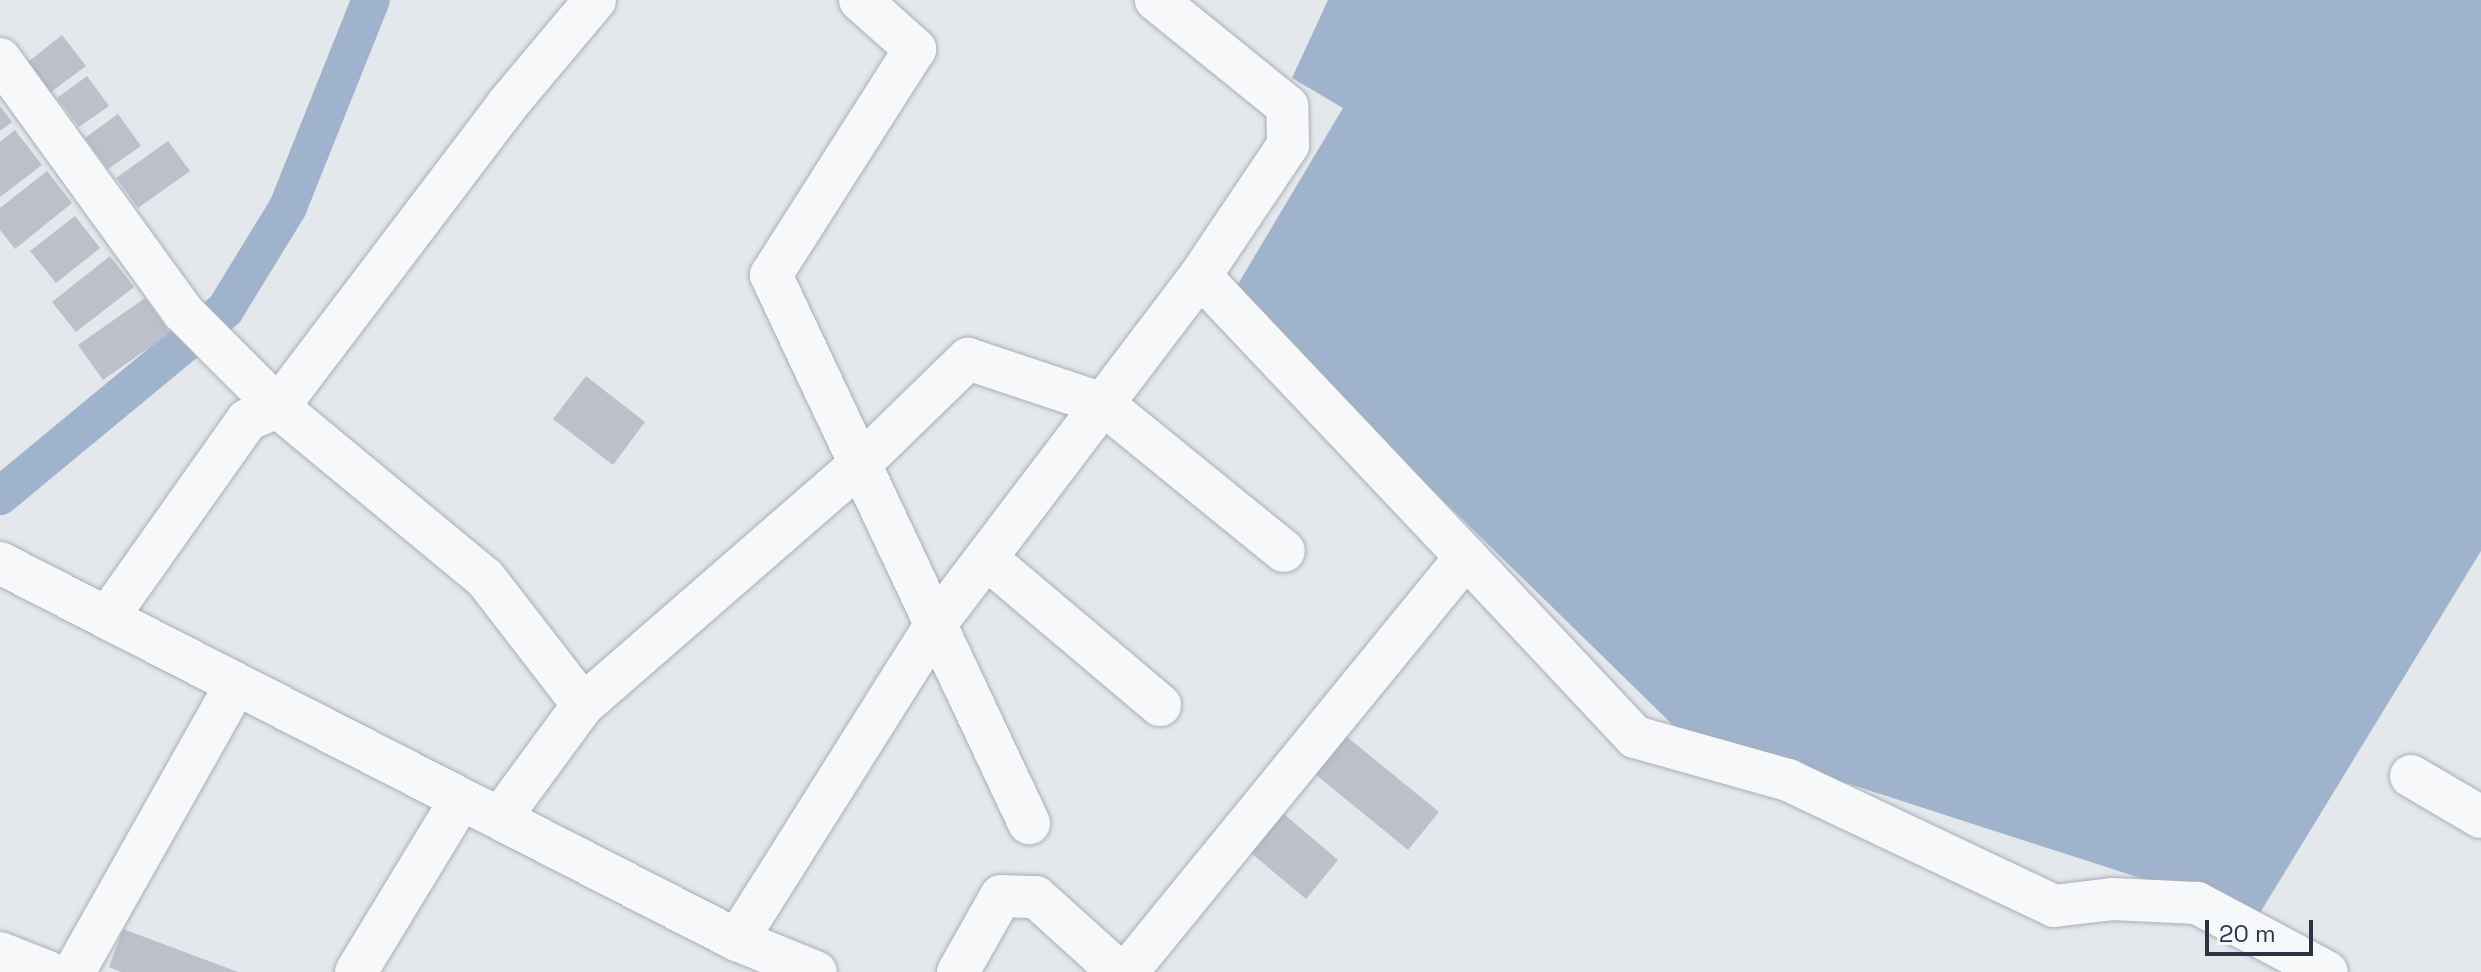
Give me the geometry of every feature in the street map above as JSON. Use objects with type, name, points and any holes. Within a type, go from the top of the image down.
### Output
[{"type":"street","points":[[107,618],[247,420],[278,407],[507,105],[595,0]]},
{"type":"street","points":[[860,0],[915,49],[771,275],[1029,823]]},
{"type":"street","points":[[737,940],[935,625],[1200,276],[1288,145],[1287,106],[1156,0]]},
{"type":"street","points":[[0,59],[183,312],[210,343],[278,407],[485,578],[583,705]]},
{"type":"street","points":[[1200,276],[1635,737],[1788,780],[2054,906],[2112,899],[2197,903],[2327,972]]},
{"type":"street","points":[[500,818],[583,705],[860,464],[968,359],[1103,404],[1284,551]]},
{"type":"street","points":[[1127,972],[1466,557]]},
{"type":"street","points":[[986,558],[1160,705]]},
{"type":"street","points":[[0,563],[737,940],[816,972]]},
{"type":"street","points":[[74,972],[236,684]]},
{"type":"street","points":[[2411,776],[2481,817]]},
{"type":"street","points":[[356,972],[461,799]]},
{"type":"street","points":[[958,972],[1001,896],[1036,897],[1119,972]]},
{"type":"street","points":[[0,953],[48,972]]},
{"type":"water","points":[[1328,0],[2481,0],[2481,551],[2258,916],[1676,728],[1232,294],[1343,108],[1292,78]]},
{"type":"building","points":[[62,35],[86,66],[51,92],[28,62]]},
{"type":"building","points":[[87,76],[109,106],[79,127],[57,98]]},
{"type":"building","points":[[0,106],[12,122],[0,131]]},
{"type":"building","points":[[118,114],[141,146],[108,169],[85,138]]},
{"type":"building","points":[[15,130],[42,165],[0,197],[0,142]]},
{"type":"building","points":[[168,141],[190,171],[138,208],[116,178]]},
{"type":"building","points":[[47,171],[72,203],[15,249],[0,230],[0,208]]},
{"type":"building","points":[[75,216],[100,248],[56,283],[30,251]]},
{"type":"building","points":[[110,256],[134,287],[76,332],[52,302]]},
{"type":"building","points":[[145,298],[170,333],[103,380],[78,345]]},
{"type":"building","points":[[586,376],[645,422],[613,465],[553,419]]},
{"type":"building","points":[[1346,736],[1439,812],[1408,850],[1315,774]]},
{"type":"building","points":[[1278,809],[1338,860],[1306,899],[1245,848]]},
{"type":"building","points":[[123,929],[238,972],[121,972],[109,967]]},
{"type":"waterway","points":[[0,496],[225,310],[288,207],[371,0]]}]
